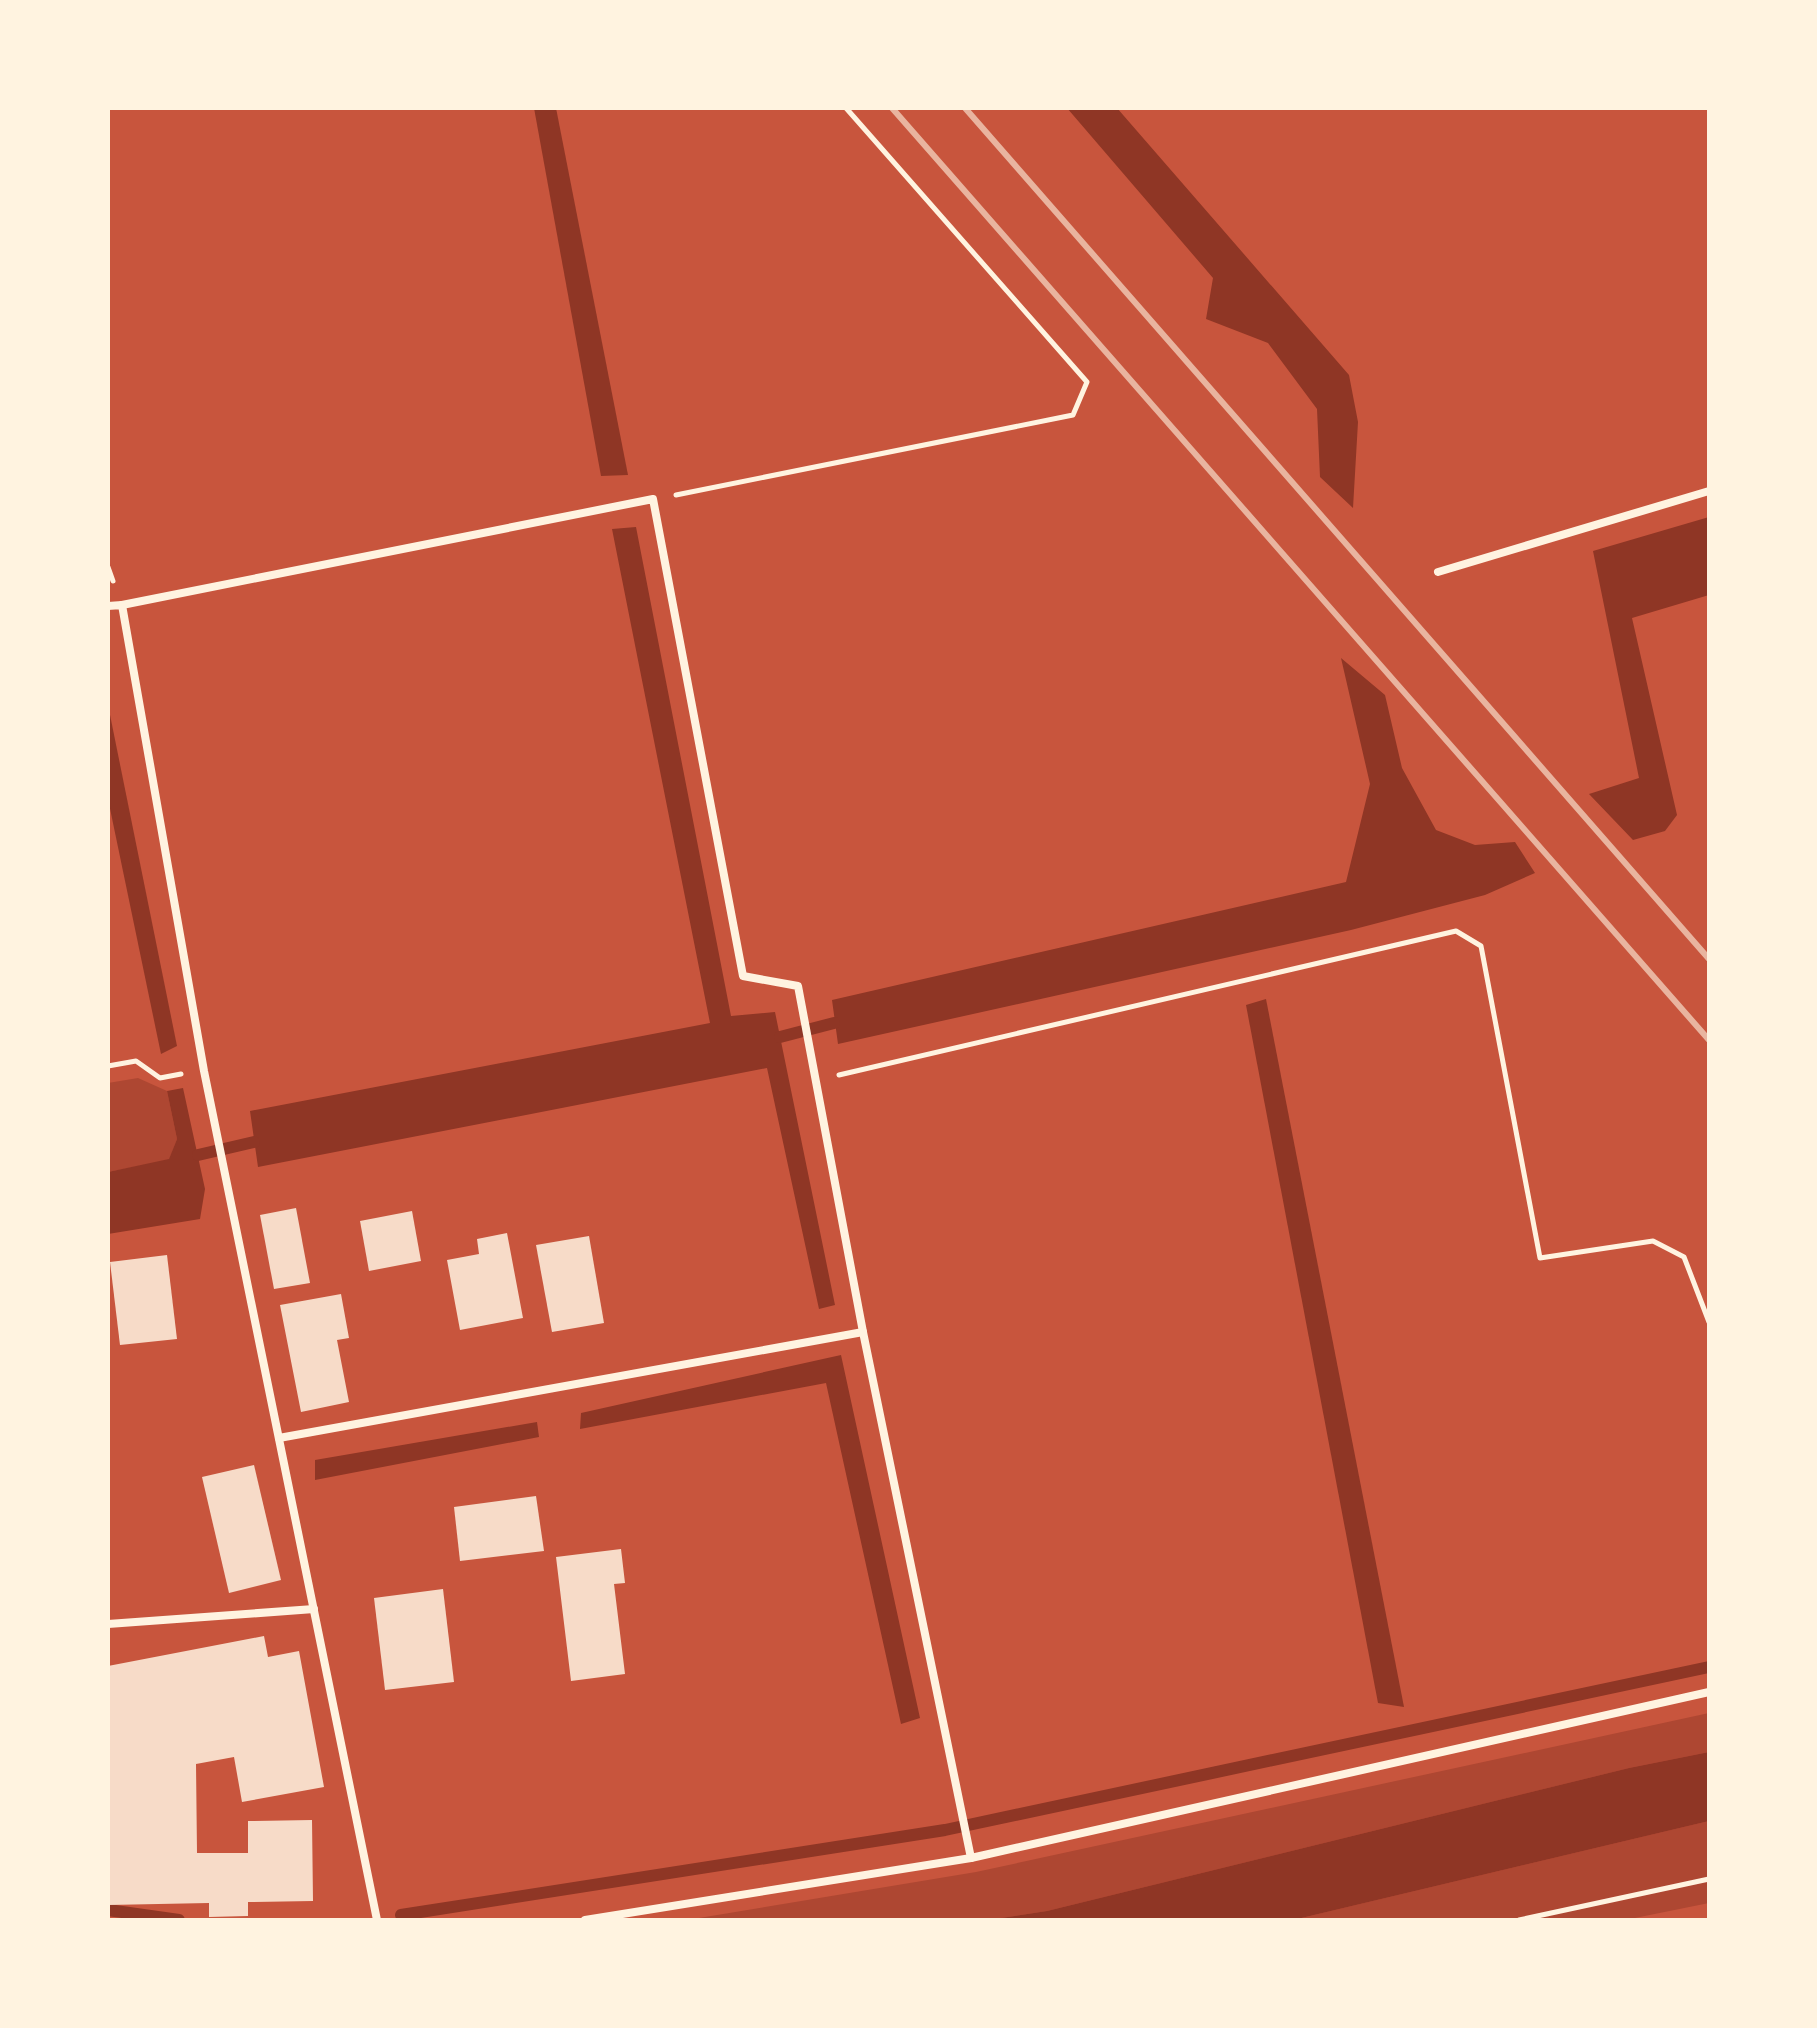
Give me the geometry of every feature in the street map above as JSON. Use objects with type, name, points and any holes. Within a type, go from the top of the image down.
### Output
[{"type":"street","points":[[1438,572],[1709,491]]},
{"type":"street","points":[[108,606],[653,499],[743,976],[798,986],[863,1332],[971,1858]]},
{"type":"street","points":[[122,605],[204,1071],[377,1920]]},
{"type":"street","points":[[279,1438],[863,1332]]},
{"type":"street","points":[[108,1624],[314,1609]]},
{"type":"street","points":[[585,1920],[971,1858],[1709,1692]]},
{"type":"path","points":[[653,499],[1073,415],[1087,382],[846,108]]},
{"type":"path","points":[[816,1081],[1456,931],[1481,946],[1540,1258],[1653,1241],[1684,1257],[1709,1322]]},
{"type":"path","points":[[108,1066],[136,1061],[160,1078],[204,1071]]},
{"type":"path","points":[[1519,1920],[1709,1879]]},
{"type":"shaded area","points":[[534,108],[556,108],[628,475],[601,476]]},
{"type":"shaded area","points":[[1067,108],[1117,108],[1349,375],[1358,422],[1353,508],[1320,477],[1317,409],[1268,343],[1206,319],[1213,278]]},
{"type":"shaded area","points":[[1709,517],[1709,595],[1632,618],[1677,815],[1665,831],[1633,840],[1589,794],[1639,778],[1593,551]]},
{"type":"shaded area","points":[[636,527],[731,1016],[775,1012],[835,1305],[819,1309],[767,1068],[258,1167],[250,1111],[710,1023],[612,529]]},
{"type":"shaded area","points":[[1341,658],[1385,695],[1402,768],[1436,830],[1475,845],[1515,842],[1535,873],[1485,895],[1351,930],[838,1044],[832,1000],[1346,882],[1370,784]]},
{"type":"shaded area","points":[[108,705],[177,1046],[161,1054],[108,799]]},
{"type":"shaded area","points":[[1266,999],[1404,1707],[1378,1703],[1246,1005]]},
{"type":"shaded area","points":[[138,1078],[167,1091],[177,1139],[169,1160],[108,1172],[108,1083]]},
{"type":"shaded area","points":[[183,1088],[205,1189],[200,1219],[108,1234],[108,1172],[169,1159],[177,1139],[167,1091]]},
{"type":"shaded area","points":[[841,1355],[920,1718],[901,1724],[826,1383],[580,1429],[581,1413]]},
{"type":"shaded area","points":[[537,1422],[539,1437],[315,1480],[315,1460]]},
{"type":"shaded area","points":[[1709,1713],[1709,1752],[1629,1768],[1047,1911],[988,1920],[687,1920],[976,1872]]},
{"type":"shaded area","points":[[1709,1752],[1709,1821],[1293,1920],[988,1920],[1047,1911],[1629,1768]]},
{"type":"shaded area","points":[[1709,1821],[1709,1903],[1625,1920],[1293,1920]]},
{"type":"building","points":[[296,1208],[310,1283],[274,1289],[260,1215]]},
{"type":"building","points":[[412,1211],[421,1261],[369,1271],[360,1221]]},
{"type":"building","points":[[507,1233],[523,1318],[460,1330],[447,1260],[479,1254],[477,1239]]},
{"type":"building","points":[[589,1236],[604,1323],[552,1332],[536,1245]]},
{"type":"building","points":[[167,1255],[177,1339],[120,1345],[110,1262]]},
{"type":"building","points":[[341,1294],[349,1338],[337,1340],[349,1402],[301,1412],[280,1305]]},
{"type":"building","points":[[254,1465],[281,1580],[229,1593],[202,1477]]},
{"type":"building","points":[[536,1496],[544,1551],[460,1561],[454,1507]]},
{"type":"building","points":[[621,1549],[625,1583],[614,1584],[625,1674],[571,1681],[556,1557]]},
{"type":"building","points":[[443,1589],[454,1682],[385,1690],[374,1598]]},
{"type":"building","points":[[264,1636],[268,1657],[299,1651],[324,1787],[242,1802],[234,1757],[196,1764],[197,1853],[248,1853],[248,1821],[312,1820],[313,1901],[248,1902],[248,1916],[209,1917],[209,1903],[108,1905],[108,1666]]},
{"type":"waterway","points":[[780,1037],[834,1023]]},
{"type":"waterway","points":[[198,1155],[254,1142]]},
{"type":"waterway","points":[[401,1915],[945,1830],[1709,1667]]},
{"type":"waterway","points":[[108,1910],[179,1920]]},
{"type":"railway","points":[[892,108],[1709,1040]]},
{"type":"railway","points":[[965,108],[1709,959]]}]
